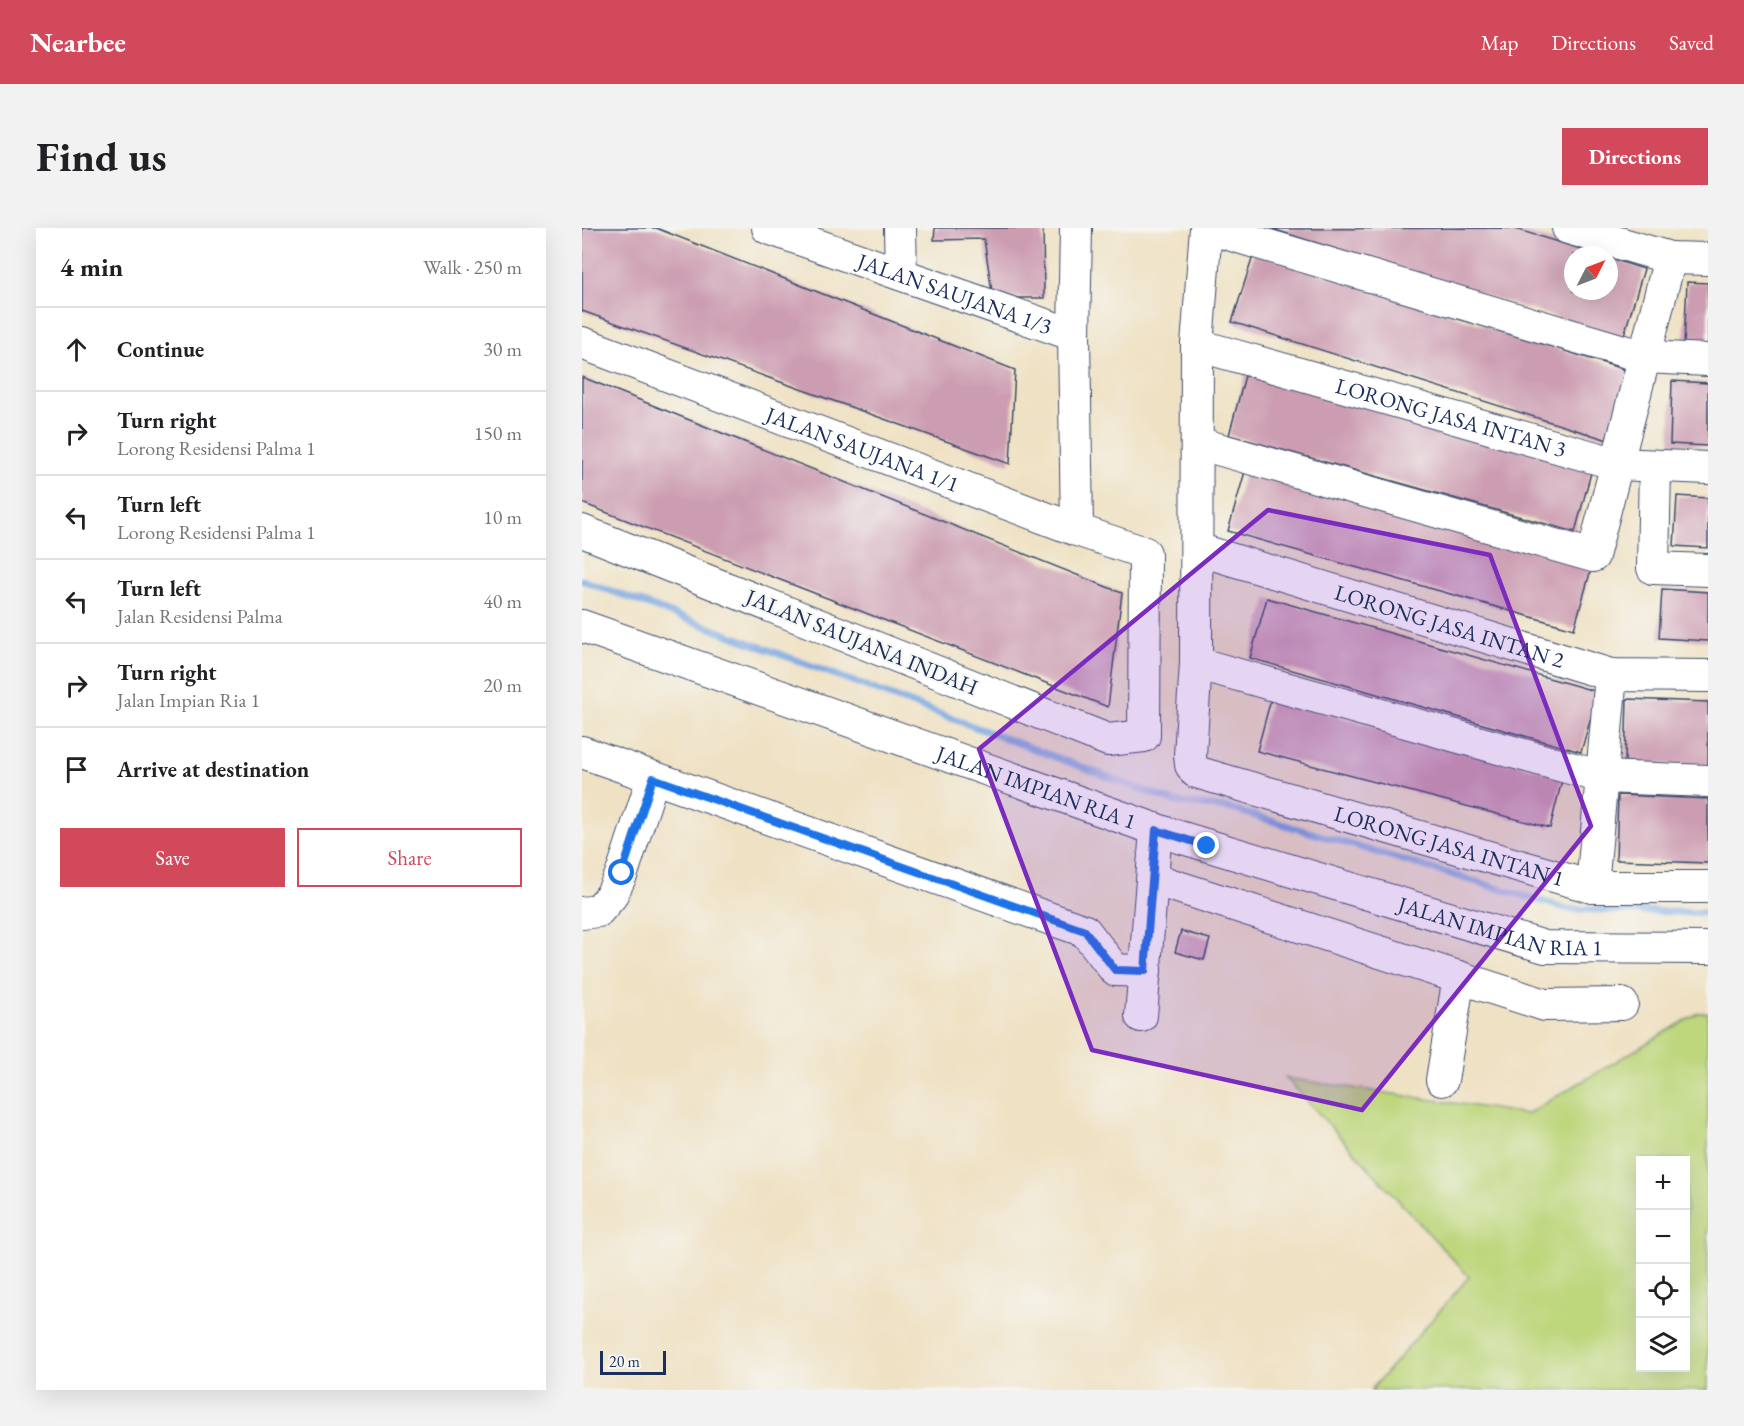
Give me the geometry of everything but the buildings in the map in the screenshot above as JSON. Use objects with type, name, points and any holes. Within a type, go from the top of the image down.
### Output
[{"type":"street","name":"JALAN SAUJANA 1/3","points":[[768,228],[1074,335]]},
{"type":"street","points":[[900,228],[901,274]]},
{"type":"street","points":[[1076,228],[1074,335],[1077,530]]},
{"type":"street","points":[[1708,360],[1644,357],[1207,228],[1197,345],[1196,663],[1602,777],[1708,781]]},
{"type":"street","points":[[1568,228],[1670,258],[1708,259]]},
{"type":"street","points":[[1197,443],[1593,556],[1670,258]]},
{"type":"street","name":"JALAN SAUJANA 1/1","points":[[582,343],[1077,530],[1145,553],[1144,736]]},
{"type":"street","name":"LORONG JASA INTAN 3","points":[[1197,345],[1617,464],[1708,468]]},
{"type":"street","points":[[1655,467],[1653,568],[1708,570]]},
{"type":"street","name":"JALAN SAUJANA INDAH","points":[[582,531],[1108,740],[1144,736]]},
{"type":"street","name":"LORONG JASA INTAN 2","points":[[1197,549],[1611,675],[1708,676]]},
{"type":"street","name":"JALAN IMPIAN RIA 1","points":[[582,626],[1156,830],[1545,947],[1708,948]]},
{"type":"street","name":"LORONG JASA INTAN 1","points":[[1196,663],[1190,755],[1191,765],[1196,772],[1592,887],[1708,887]]},
{"type":"street","points":[[1592,887],[1611,675]]},
{"type":"street","points":[[582,752],[1085,931],[1115,970],[1145,971]]},
{"type":"street","points":[[582,913],[598,911],[611,896],[622,873],[653,778]]},
{"type":"street","points":[[1141,1016],[1156,830]]},
{"type":"street","points":[[1153,879],[1545,1005],[1622,1004]]},
{"type":"street","points":[[1442,1080],[1459,977]]},
{"type":"highlighted area","points":[[1268,510],[1490,555],[1591,826],[1362,1110],[1092,1050],[979,749]]},
{"type":"green space","points":[[1708,1012],[1708,1390],[1371,1390],[1469,1277],[1286,1078],[1527,1114],[1698,1013]]},
{"type":"waterway","points":[[582,580],[1175,802],[1228,808],[1568,909],[1708,913]]},
{"type":"route","points":[[622,873],[653,778],[1085,931],[1115,970],[1145,971],[1156,830],[1207,846]]}]
